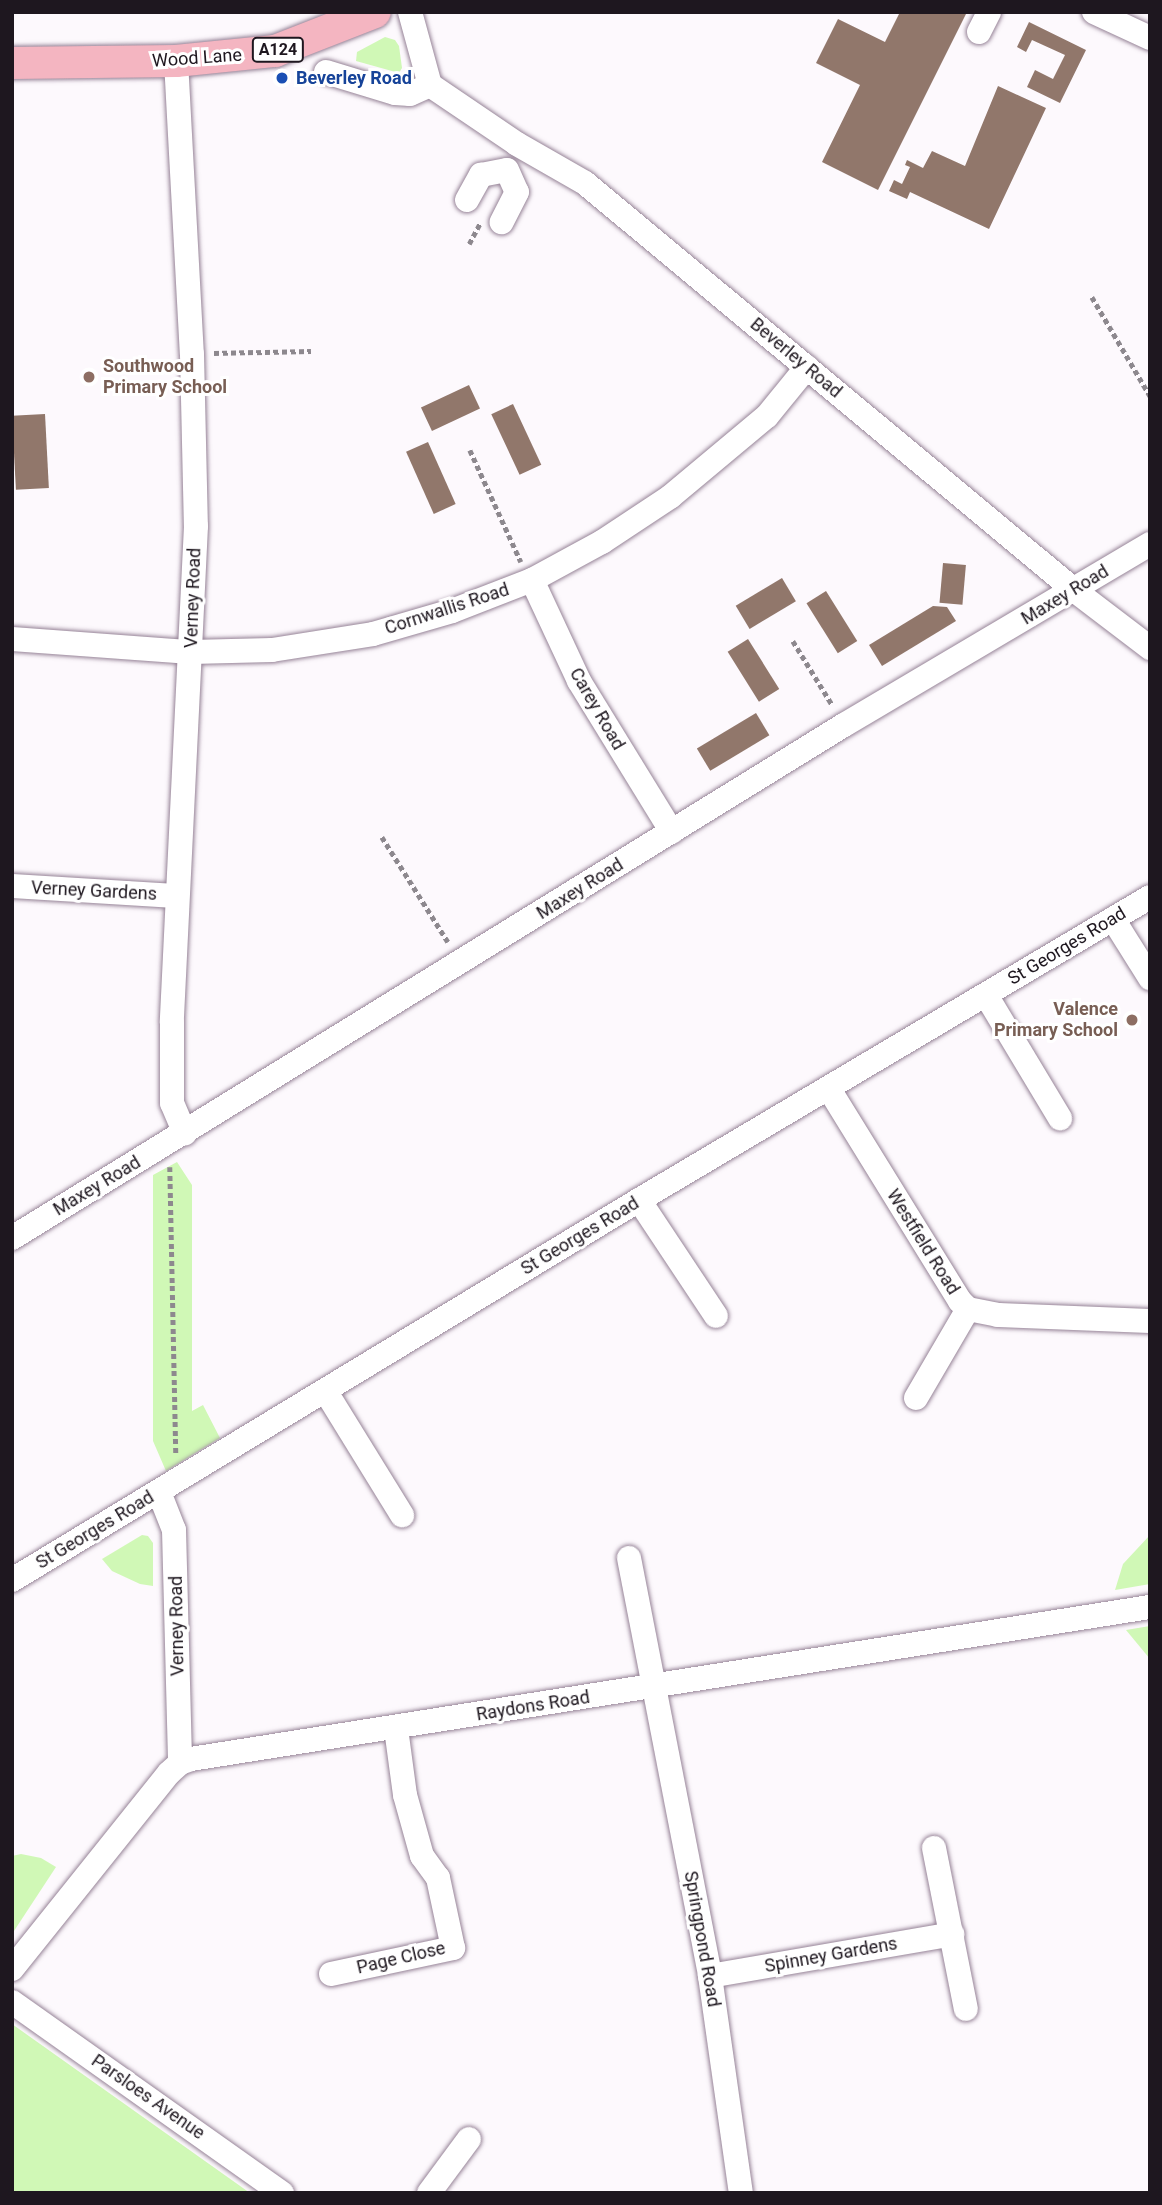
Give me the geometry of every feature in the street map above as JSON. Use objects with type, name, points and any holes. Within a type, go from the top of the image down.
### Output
[{"type":"main road","name":"Wood Lane","points":[[12,63],[176,61],[275,51],[375,12]]},
{"type":"street","points":[[326,72],[395,93],[410,94],[430,85],[410,12]]},
{"type":"street","points":[[1094,12],[1150,38]]},
{"type":"street","name":"Verney Road","points":[[176,61],[192,354],[195,526],[191,652],[176,896],[172,1103],[186,1133]]},
{"type":"street","name":"Beverley Road","points":[[430,85],[517,145],[586,183],[1074,590],[1150,648]]},
{"type":"street","points":[[505,173],[517,145]]},
{"type":"street","points":[[467,200],[481,175],[505,173]]},
{"type":"street","points":[[502,222],[517,192],[505,173]]},
{"type":"street","name":"Cornwallis Road","points":[[12,639],[191,652],[272,650],[373,634],[452,611],[532,580],[602,542],[670,497],[767,416],[807,367]]},
{"type":"street","name":"Maxey Road","points":[[12,1238],[845,725],[1150,544]]},
{"type":"street","name":"Carey Road","points":[[532,580],[579,681],[672,832]]},
{"type":"street","name":"Verney Gardens","points":[[12,886],[176,896]]},
{"type":"street","name":"St Georges Road","points":[[12,1580],[639,1200],[1150,897]]},
{"type":"street","points":[[1114,919],[1150,978]]},
{"type":"street","points":[[986,995],[1060,1118]]},
{"type":"street","name":"Westfield Road","points":[[829,1089],[968,1310],[999,1314],[1150,1321]]},
{"type":"street","points":[[639,1200],[716,1317]]},
{"type":"street","points":[[916,1398],[968,1310]]},
{"type":"street","points":[[326,1392],[402,1516]]},
{"type":"street","name":"Verney Road","points":[[159,1492],[174,1530],[180,1763]]},
{"type":"street","name":"Springpond Road","points":[[629,1558],[710,1976],[741,2193]]},
{"type":"street","name":"Raydons Road","points":[[180,1763],[1150,1607]]},
{"type":"street","name":"Page Close","points":[[331,1973],[453,1948],[438,1878],[422,1856],[405,1795],[396,1728]]},
{"type":"street","points":[[12,1969],[180,1763]]},
{"type":"street","points":[[934,1848],[966,2009]]},
{"type":"street","name":"Spinney Gardens","points":[[710,1976],[952,1934]]},
{"type":"street","name":"Parsloes Avenue","points":[[12,2002],[282,2193]]},
{"type":"street","points":[[429,2193],[469,2139]]},
{"type":"path","points":[[1092,297],[1150,396]]},
{"type":"path","points":[[192,354],[311,351]]},
{"type":"path","points":[[470,450],[532,580]]},
{"type":"path","points":[[793,641],[845,725]]},
{"type":"path","points":[[382,837],[462,963]]},
{"type":"path","points":[[170,1160],[176,1457]]},
{"type":"green space","points":[[385,37],[395,40],[399,46],[402,68],[399,73],[356,61],[357,52]]},
{"type":"green space","points":[[177,1162],[192,1185],[192,1411],[203,1405],[220,1438],[166,1471],[153,1441],[153,1175]]},
{"type":"green space","points":[[142,1535],[148,1536],[153,1543],[153,1586],[140,1584],[112,1571],[102,1559]]},
{"type":"green space","points":[[1150,1535],[1150,1584],[1115,1590],[1123,1564]]},
{"type":"green space","points":[[1150,1626],[1150,1659],[1126,1630]]},
{"type":"green space","points":[[21,1854],[41,1858],[56,1867],[12,1934],[12,1856]]},
{"type":"green space","points":[[12,2024],[250,2193],[12,2193]]},
{"type":"building","points":[[900,12],[967,12],[878,190],[822,162],[860,85],[816,63],[838,19],[885,42]]},
{"type":"building","points":[[1029,22],[1086,50],[1060,103],[1027,87],[1035,70],[1053,79],[1065,55],[1032,40],[1026,52],[1017,47]]},
{"type":"building","points":[[998,86],[1046,108],[989,229],[910,192],[907,199],[889,191],[894,180],[902,184],[910,167],[905,165],[907,160],[923,168],[932,151],[965,166]]},
{"type":"building","points":[[469,385],[480,409],[432,431],[421,407]]},
{"type":"building","points":[[513,404],[541,465],[520,475],[491,414]]},
{"type":"building","points":[[45,414],[49,488],[16,490],[12,416]]},
{"type":"building","points":[[428,442],[456,504],[434,514],[406,452]]},
{"type":"building","points":[[943,563],[966,565],[962,605],[940,603]]},
{"type":"building","points":[[782,578],[796,601],[750,629],[736,606]]},
{"type":"building","points":[[826,591],[857,641],[838,653],[806,603]]},
{"type":"building","points":[[933,606],[947,607],[956,621],[882,666],[869,645]]},
{"type":"building","points":[[748,639],[779,689],[759,702],[728,652]]},
{"type":"building","points":[[756,713],[769,735],[710,771],[697,749]]},
{"type":"place","name":"Beverley Road","points":[[282,78]]},
{"type":"place","name":"Southwood Primary School","points":[[89,377]]},
{"type":"place","name":"Valence Primary School","points":[[1132,1020]]}]
